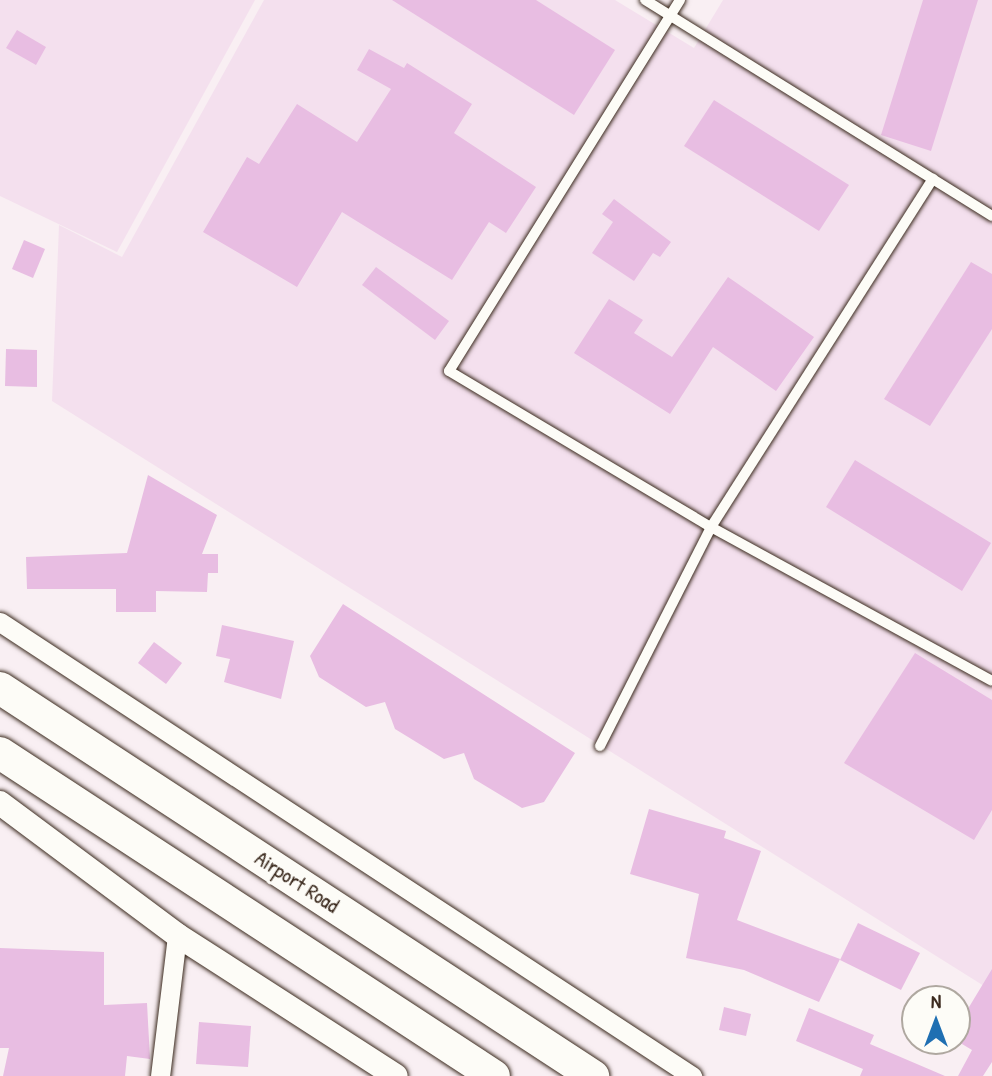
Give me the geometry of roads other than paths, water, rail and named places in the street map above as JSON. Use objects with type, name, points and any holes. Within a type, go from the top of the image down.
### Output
[{"type":"main road","name":"Airport Road","points":[[0,688],[593,1076]]},
{"type":"main road","points":[[0,753],[494,1076]]},
{"type":"street","points":[[0,622],[692,1076]]},
{"type":"street","points":[[0,803],[177,935],[396,1076]]},
{"type":"street","points":[[160,1076],[177,935]]},
{"type":"lane","points":[[645,0],[992,216]]},
{"type":"lane","points":[[680,0],[449,371],[711,527],[992,681]]},
{"type":"lane","points":[[600,746],[711,527],[933,179]]}]
